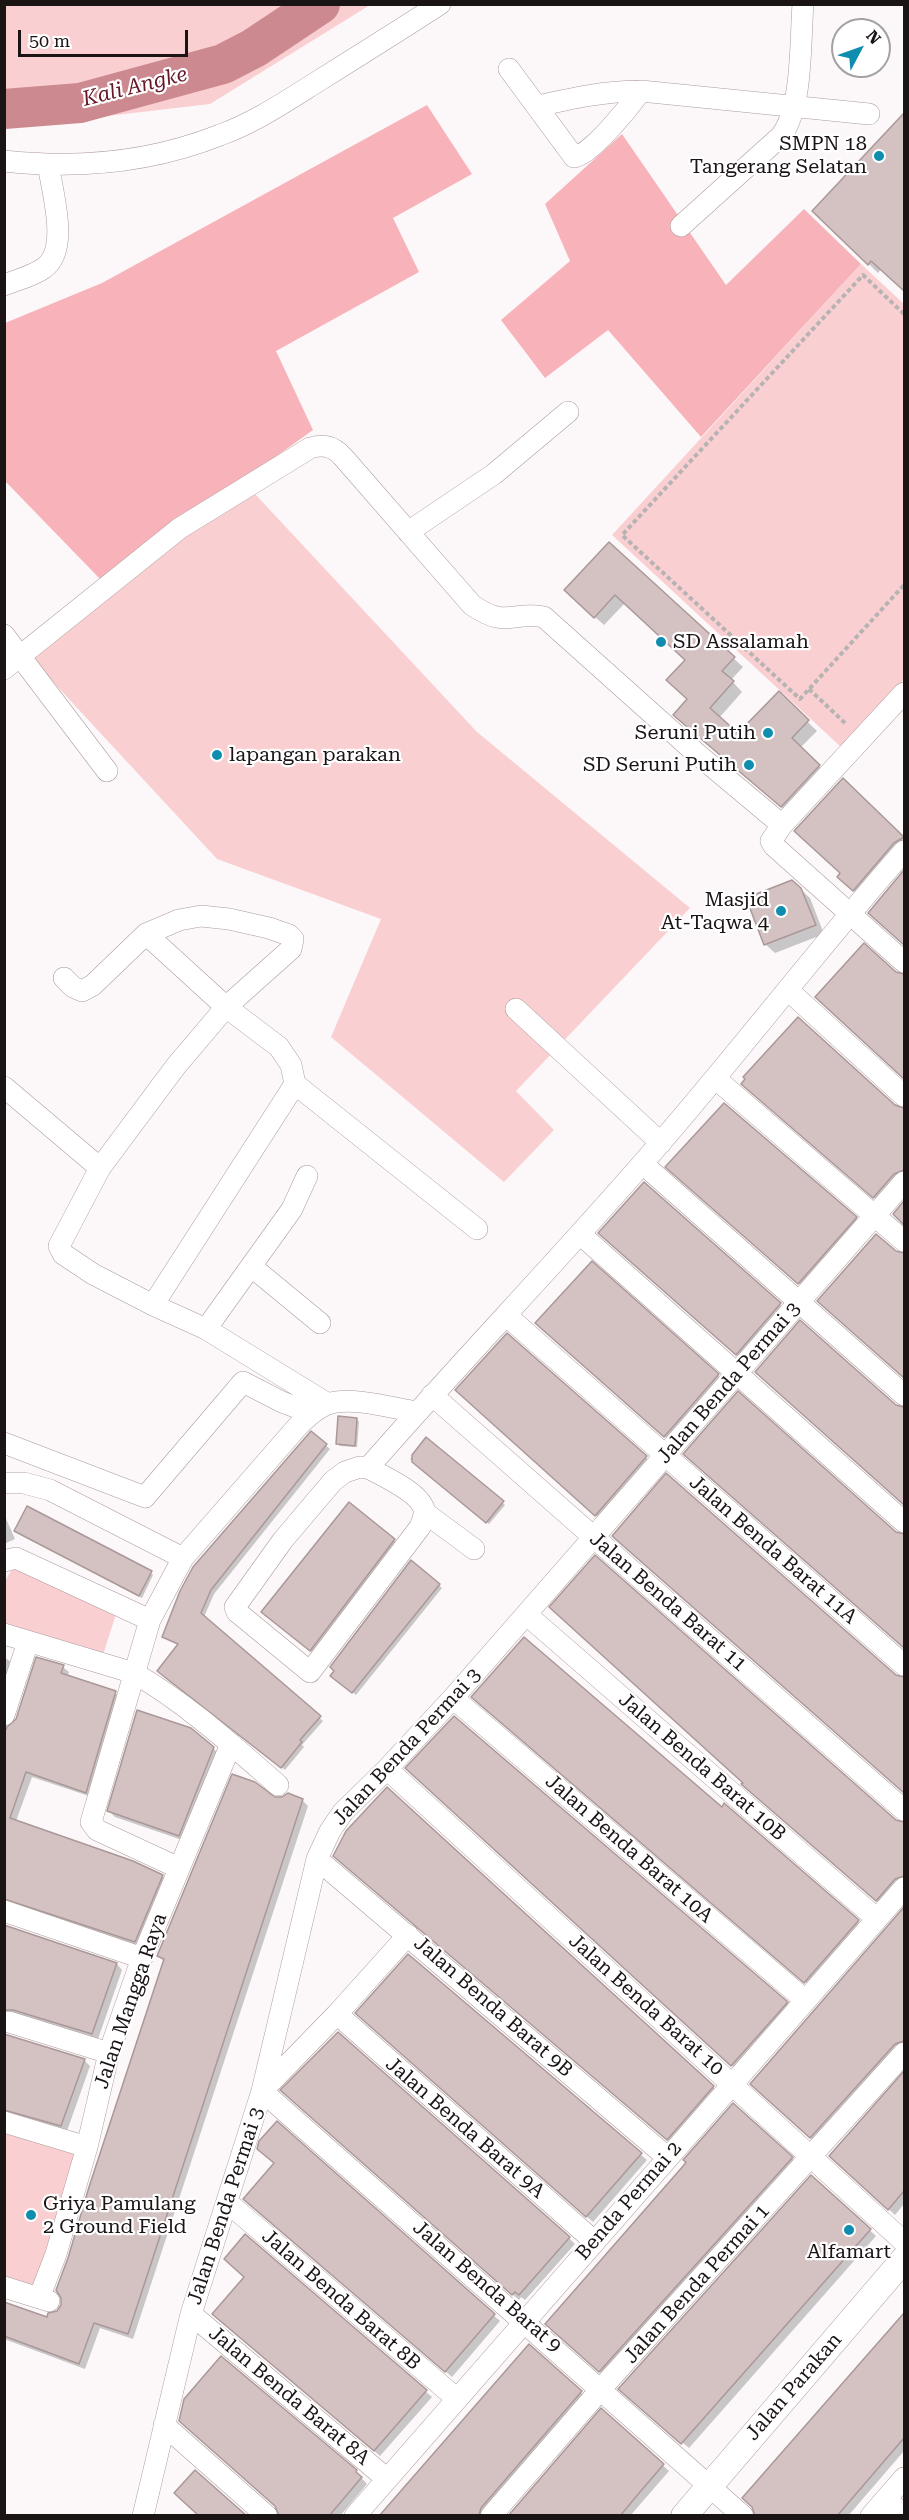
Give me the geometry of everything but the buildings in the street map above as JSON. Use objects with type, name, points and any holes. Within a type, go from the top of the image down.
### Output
[{"type":"street","points":[[4,161],[79,165],[127,159],[220,136],[266,114],[440,4]]},
{"type":"street","points":[[681,226],[781,136],[791,120],[795,106],[803,4]]},
{"type":"street","points":[[510,69],[572,155],[578,158],[623,116],[641,91]]},
{"type":"street","points":[[538,106],[584,95],[612,91],[641,91],[869,114]]},
{"type":"street","points":[[4,285],[44,268],[54,258],[59,239],[48,164]]},
{"type":"street","points":[[408,532],[494,474],[568,412]]},
{"type":"street","points":[[12,662],[180,528],[319,445],[336,450],[472,605],[488,616],[499,619],[534,615],[544,617],[696,753],[782,825]]},
{"type":"street","points":[[4,635],[12,662],[107,771]]},
{"type":"street","points":[[904,693],[782,825],[771,841],[772,845],[904,962]]},
{"type":"street","points":[[368,1468],[416,1412],[507,1316],[661,1143],[716,1079],[850,913],[904,851]]},
{"type":"street","points":[[64,978],[77,990],[87,989],[146,934],[179,920],[201,916],[229,919],[289,935],[292,939],[291,949],[226,1007],[176,1066],[100,1168],[60,1241],[60,1250],[93,1274],[153,1305],[207,1329],[320,1408]]},
{"type":"street","points":[[146,934],[226,1007],[283,1052],[291,1065],[295,1084],[293,1091],[153,1305]]},
{"type":"street","points":[[788,990],[904,1096]]},
{"type":"street","points":[[516,1009],[661,1143]]},
{"type":"street","points":[[716,1079],[904,1241]]},
{"type":"street","points":[[295,1084],[477,1229]]},
{"type":"street","points":[[4,1087],[100,1168]]},
{"type":"street","points":[[642,1164],[904,1395]]},
{"type":"street","points":[[207,1329],[292,1209],[307,1176]]},
{"type":"street","name":"Jalan Benda Permai 3","points":[[143,2516],[191,2314],[262,2091],[317,1859],[330,1831],[343,1812],[387,1769],[527,1615],[904,1182]]},
{"type":"street","points":[[580,1234],[904,1521]]},
{"type":"street","points":[[252,1267],[320,1323]]},
{"type":"street","name":"Jalan Benda Barat 11A","points":[[507,1316],[904,1665]]},
{"type":"street","points":[[4,1443],[145,1497],[243,1382],[282,1402],[320,1408],[368,1403],[416,1412]]},
{"type":"street","name":"Jalan Benda Barat 11","points":[[432,1395],[904,1810]]},
{"type":"street","points":[[179,1868],[97,1830],[91,1822],[150,1620],[183,1558],[297,1426],[320,1408]]},
{"type":"street","points":[[352,1468],[368,1468],[414,1495],[421,1503],[424,1512],[420,1527],[313,1671],[307,1671],[237,1612],[235,1606],[283,1540],[333,1481],[352,1468]]},
{"type":"street","points":[[4,1483],[24,1483],[50,1490],[183,1558]]},
{"type":"street","points":[[424,1512],[474,1549]]},
{"type":"street","points":[[4,1561],[16,1558],[150,1620]]},
{"type":"street","name":"Jalan Benda Barat 10B","points":[[527,1615],[877,1919]]},
{"type":"street","points":[[4,1634],[134,1673],[151,1683],[231,1744],[278,1785]]},
{"type":"street","points":[[4,1715],[28,1642]]},
{"type":"street","name":"Jalan Benda Barat 10A","points":[[453,1698],[805,2000]]},
{"type":"street","name":"Jalan Mangga Raya","points":[[4,2287],[44,2299],[87,2147],[110,2053],[142,1958],[231,1744]]},
{"type":"street","name":"Jalan Benda Barat 10","points":[[387,1769],[904,2242]]},
{"type":"street","name":"Jalan Benda Barat 9B","points":[[317,1859],[667,2157]]},
{"type":"street","name":"Benda Permai 2","points":[[355,2516],[904,1888]]},
{"type":"street","points":[[4,1911],[142,1958]]},
{"type":"street","points":[[262,2091],[337,2014],[408,1935]]},
{"type":"street","name":"Jalan Benda Barat 9A","points":[[337,2014],[594,2241]]},
{"type":"street","points":[[9,2022],[110,2053]]},
{"type":"street","name":"Jalan Benda Permai 1","points":[[491,2516],[602,2388],[812,2158],[904,2053]]},
{"type":"street","name":"Jalan Benda Barat 9","points":[[262,2091],[602,2388],[743,2516]]},
{"type":"street","points":[[4,2122],[87,2147]]},
{"type":"street","name":"Jalan Benda Barat 8B","points":[[227,2202],[456,2398]]},
{"type":"street","name":"Jalan Parakan","points":[[684,2516],[904,2259]]},
{"type":"street","name":"Jalan Benda Barat 8A","points":[[191,2314],[387,2479]]},
{"type":"street","points":[[164,2425],[267,2516]]},
{"type":"street","points":[[871,2516],[904,2478]]},
{"type":"street","points":[[886,2499],[904,2515]]},
{"type":"path","points":[[904,314],[863,275],[622,534],[800,699],[904,585]]},
{"type":"path","points":[[809,689],[862,739]]},
{"type":"shaded area","points":[[4,5],[370,5],[210,104],[31,125],[5,118]]},
{"type":"shaded area","points":[[427,105],[472,174],[393,218],[419,272],[276,351],[313,430],[102,581],[5,481],[5,323],[102,283]]},
{"type":"shaded area","points":[[622,134],[726,285],[804,209],[861,264],[701,437],[608,330],[545,378],[501,320],[570,261],[545,204]]},
{"type":"shaded area","points":[[861,264],[904,304],[904,679],[841,747],[612,535]]},
{"type":"shaded area","points":[[242,480],[477,732],[690,908],[516,1091],[554,1130],[504,1182],[331,1037],[381,919],[217,859],[30,657]]},
{"type":"shaded area","points":[[13,1567],[116,1614],[103,1655],[5,1623],[4,1583]]},
{"type":"shaded area","name":"Griya Pamulang 2 Ground Field","points":[[5,2130],[77,2153],[34,2287],[5,2277]]},
{"type":"waterway","name":"Kali Angke","points":[[4,109],[80,103],[223,64],[254,48],[320,4]]},
{"type":"place","name":"SMPN 18 Tangerang Selatan","points":[[879,156]]},
{"type":"place","name":"SD Assalamah","points":[[661,642]]},
{"type":"place","name":"Seruni Putih","points":[[768,733]]},
{"type":"place","name":"lapangan parakan","points":[[217,755]]},
{"type":"place","name":"SD Seruni Putih","points":[[749,765]]},
{"type":"place","name":"Masjid At-Taqwa 4","points":[[781,911]]},
{"type":"place","name":"Griya Pamulang 2 Ground Field","points":[[31,2215]]},
{"type":"place","name":"Alfamart","points":[[849,2230]]}]
